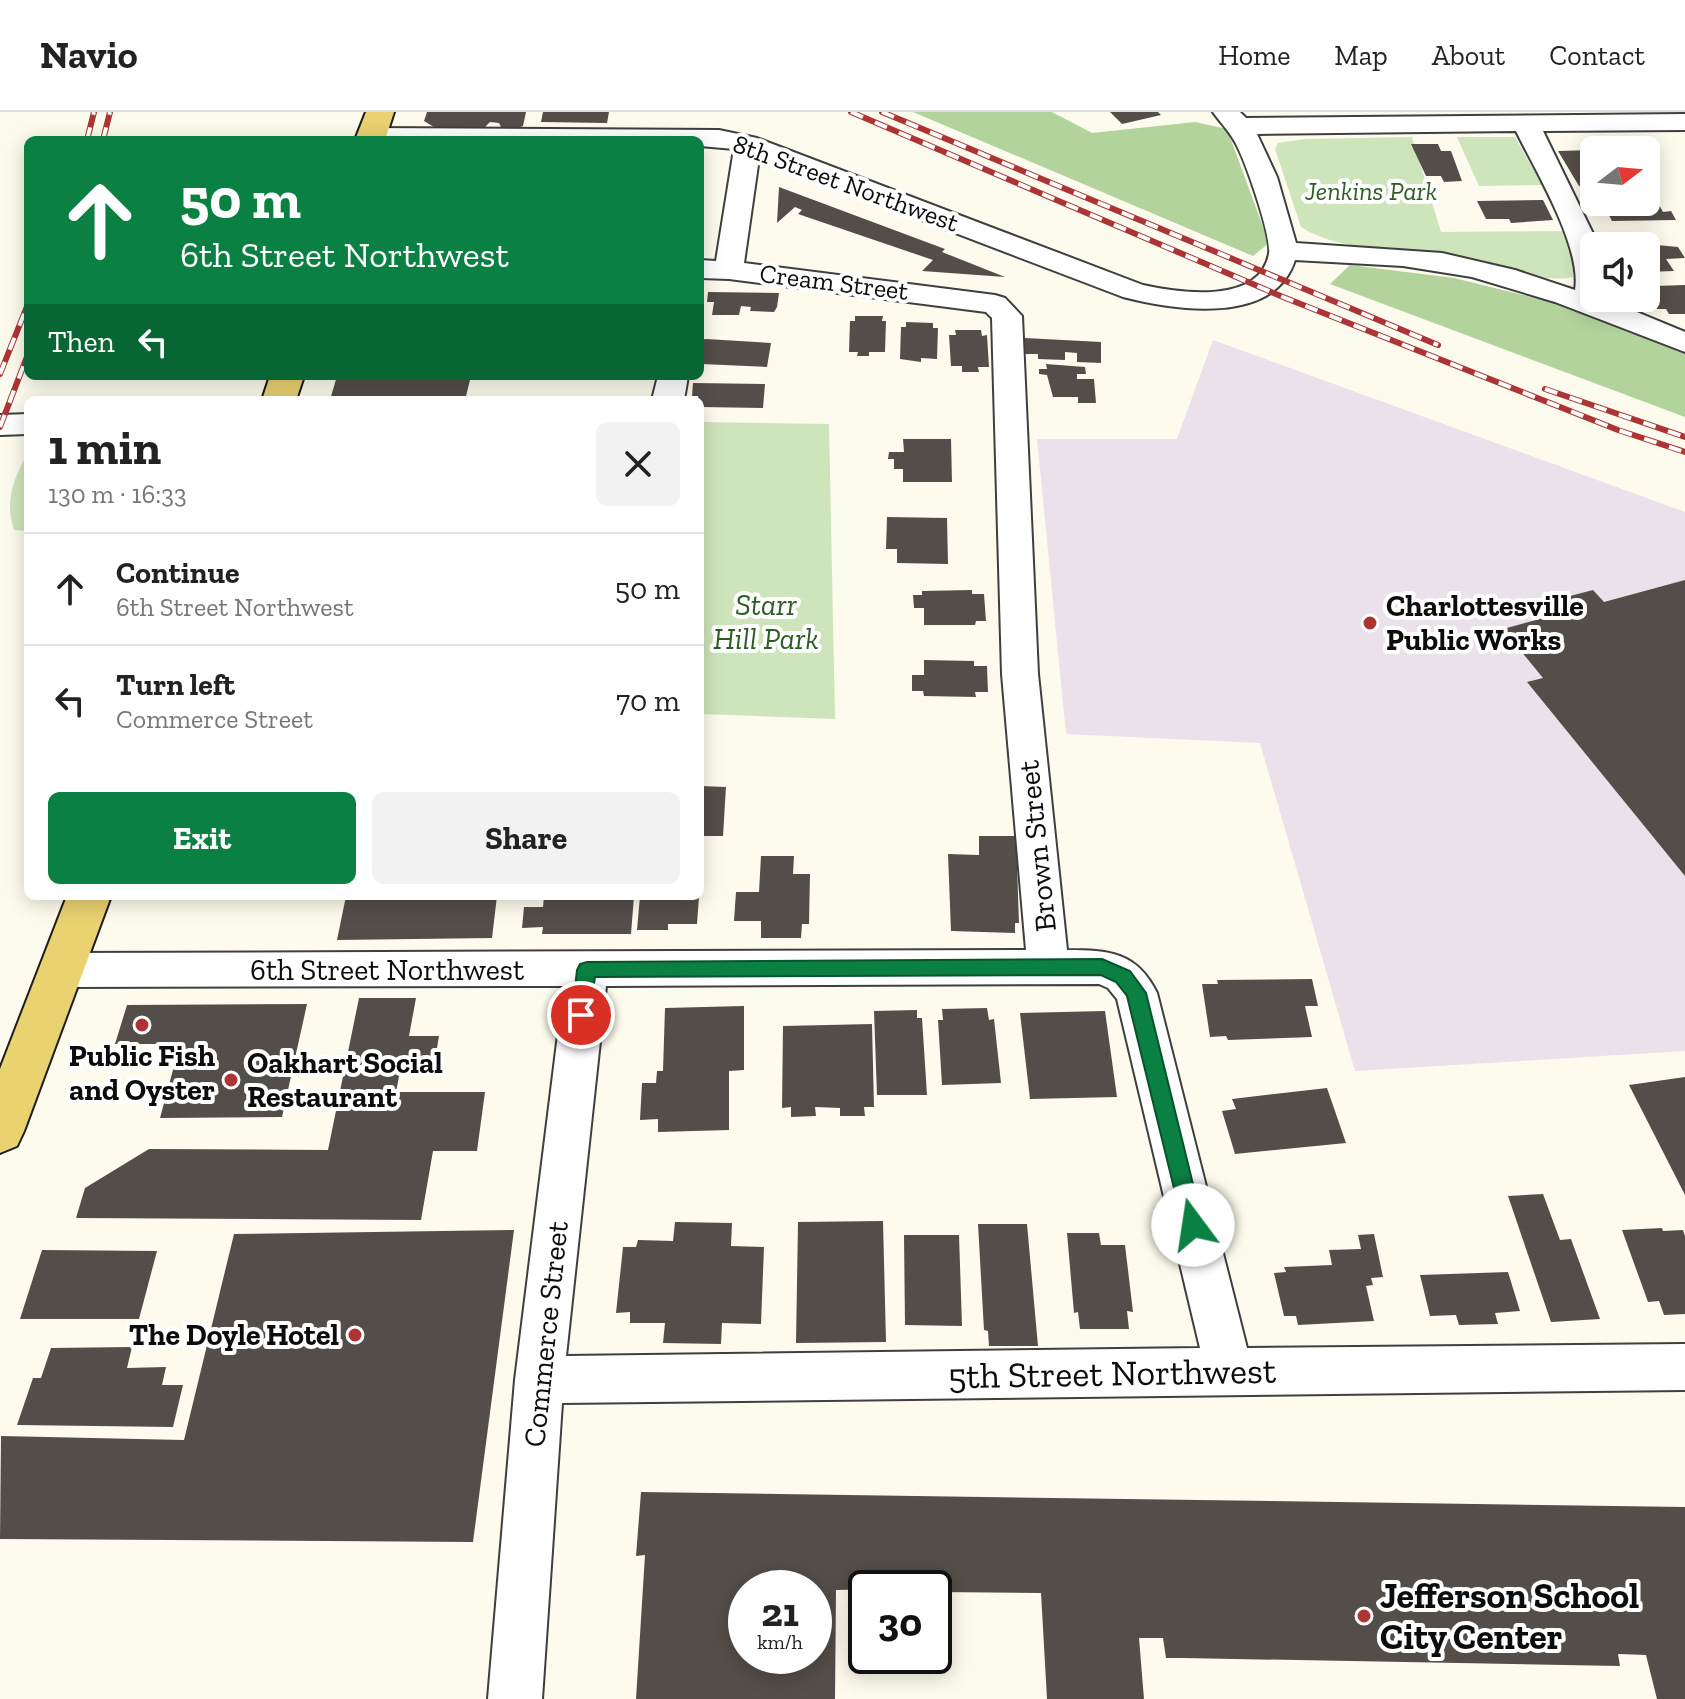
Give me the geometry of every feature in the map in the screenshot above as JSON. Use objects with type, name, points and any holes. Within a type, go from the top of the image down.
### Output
[{"type":"main road","points":[[0,1131],[87,900]]},
{"type":"street","points":[[1233,119],[1526,124],[1558,118],[1685,122]]},
{"type":"street","points":[[1233,119],[1252,148],[1284,251],[1441,262],[1520,281],[1580,301]]},
{"type":"street","points":[[1526,124],[1580,236]]},
{"type":"street","name":"8th Street Northwest","points":[[374,129],[690,136]]},
{"type":"street","name":"8th Street Northwest","points":[[704,138],[748,144],[1153,297],[1203,301],[1234,297],[1257,289],[1273,277],[1283,264],[1284,251]]},
{"type":"street","points":[[714,269],[748,144]]},
{"type":"street","name":"Cream Street","points":[[714,269],[939,295]]},
{"type":"street","name":"Brown Street","points":[[939,295],[995,304],[1007,316],[1020,674],[1048,965],[1102,967],[1123,976],[1136,993],[1229,1370]]},
{"type":"street","points":[[1608,312],[1685,343]]},
{"type":"street","points":[[0,425],[24,424]]},
{"type":"street","name":"6th Street Northwest","points":[[61,970],[587,970],[1048,965]]},
{"type":"street","name":"Commerce Street","points":[[515,1699],[539,1380],[587,970]]},
{"type":"street","name":"5th Street Northwest","points":[[539,1380],[1685,1367]]},
{"type":"shaded area","name":"Charlottesville Public Works","points":[[1213,340],[1685,512],[1685,1051],[1355,1071],[1260,743],[1066,734],[1037,439],[1177,439]]},
{"type":"green space","points":[[913,112],[1052,112],[1092,133],[1195,122],[1227,129],[1269,243],[1253,256]]},
{"type":"green space","name":"Jenkins Park","points":[[1412,137],[1441,232],[1568,231],[1573,240],[1573,277],[1542,278],[1446,254],[1353,245],[1317,236],[1301,227],[1275,149],[1278,143],[1305,139]]},
{"type":"green space","points":[[1457,137],[1515,137],[1542,185],[1479,186]]},
{"type":"green space","points":[[1350,265],[1454,278],[1579,309],[1685,353],[1685,417],[1330,284]]},
{"type":"green space","name":"Starr Hill Park","points":[[704,422],[829,424],[835,719],[704,714]]},
{"type":"green space","points":[[24,460],[24,531],[14,530],[11,519],[10,499]]},
{"type":"building","points":[[427,112],[526,112],[523,126],[518,128],[501,127],[499,123],[490,122],[485,127],[434,127],[424,121]]},
{"type":"building","points":[[543,112],[609,112],[607,123],[541,122]]},
{"type":"building","points":[[1110,112],[1158,112],[1161,115],[1122,124]]},
{"type":"building","points":[[1411,144],[1438,144],[1441,151],[1451,151],[1462,181],[1444,182],[1441,176],[1426,176]]},
{"type":"building","points":[[1580,150],[1580,186],[1579,186],[1558,151]]},
{"type":"building","points":[[779,187],[945,249],[942,252],[1005,277],[922,271],[933,260],[798,214],[802,210],[795,207],[777,223]]},
{"type":"building","points":[[1543,200],[1553,220],[1511,223],[1509,219],[1486,219],[1477,201]]},
{"type":"building","points":[[1660,207],[1663,212],[1671,211],[1676,220],[1612,221],[1609,216],[1660,216]]},
{"type":"building","points":[[1660,245],[1678,247],[1685,258],[1666,259],[1674,271],[1660,272]]},
{"type":"building","points":[[1685,285],[1685,314],[1669,314],[1666,309],[1660,309],[1660,286]]},
{"type":"building","points":[[708,292],[779,293],[774,312],[750,311],[751,307],[741,306],[739,315],[712,315],[714,302],[707,302]]},
{"type":"building","points":[[855,316],[883,316],[882,321],[886,321],[885,352],[857,356],[858,352],[849,352],[850,321],[855,321]]},
{"type":"building","points":[[906,322],[933,323],[933,328],[938,328],[937,359],[921,358],[921,362],[900,359],[901,327],[906,327]]},
{"type":"building","points":[[955,330],[981,330],[982,336],[987,335],[989,367],[978,367],[979,372],[962,372],[962,366],[951,366],[949,335],[956,335]]},
{"type":"building","points":[[1025,338],[1101,342],[1101,363],[1077,362],[1077,353],[1065,352],[1065,360],[1038,359],[1038,354],[1025,354]]},
{"type":"building","points":[[704,339],[771,343],[767,367],[704,364]]},
{"type":"building","points":[[1046,364],[1085,367],[1086,374],[1077,374],[1077,379],[1094,379],[1096,403],[1078,403],[1078,397],[1053,397],[1047,375],[1039,374],[1039,369],[1047,369]]},
{"type":"building","points":[[336,380],[470,380],[466,396],[331,396]]},
{"type":"building","points":[[693,383],[765,384],[763,408],[704,407],[704,396],[692,396]]},
{"type":"building","points":[[903,439],[951,439],[952,482],[903,482],[903,469],[894,469],[894,459],[888,459],[889,452],[904,452]]},
{"type":"building","points":[[887,517],[947,518],[948,564],[897,563],[897,549],[886,549]]},
{"type":"building","points":[[1685,580],[1685,876],[1527,682],[1543,678],[1503,629],[1558,614],[1547,602],[1593,590],[1604,602]]},
{"type":"building","points":[[972,590],[972,594],[984,594],[986,621],[976,621],[975,625],[924,625],[924,608],[914,608],[913,595],[922,595],[922,591]]},
{"type":"building","points":[[924,660],[974,661],[974,666],[987,666],[988,692],[975,692],[976,697],[924,696],[923,691],[912,691],[912,675],[924,675]]},
{"type":"building","points":[[704,786],[726,787],[723,836],[704,836]]},
{"type":"building","points":[[979,836],[1016,836],[1019,923],[1015,923],[1015,933],[951,931],[948,854],[979,855]]},
{"type":"building","points":[[761,856],[794,856],[793,874],[810,874],[809,924],[802,924],[801,938],[761,938],[761,921],[734,921],[736,892],[759,892]]},
{"type":"building","points":[[345,900],[497,900],[492,938],[337,940]]},
{"type":"building","points":[[544,900],[634,900],[631,934],[542,934],[543,927],[522,928],[524,907],[543,907]]},
{"type":"building","points":[[640,900],[699,900],[697,924],[668,924],[668,930],[637,930]]},
{"type":"building","points":[[1312,979],[1318,1006],[1305,1006],[1312,1037],[1228,1040],[1226,1036],[1210,1037],[1202,984],[1218,984],[1217,980]]},
{"type":"building","points":[[359,998],[416,998],[409,1036],[439,1036],[434,1066],[401,1066],[396,1092],[485,1092],[477,1151],[433,1151],[421,1220],[76,1218],[85,1188],[149,1149],[328,1150]]},
{"type":"building","points":[[307,1004],[282,1117],[160,1118],[180,1044],[115,1044],[127,1005]]},
{"type":"building","points":[[744,1006],[744,1070],[729,1071],[729,1130],[658,1132],[658,1119],[640,1120],[642,1083],[656,1083],[657,1071],[663,1071],[665,1008]]},
{"type":"building","points":[[987,1008],[989,1020],[994,1019],[1001,1083],[942,1085],[938,1020],[943,1020],[942,1009]]},
{"type":"building","points":[[917,1010],[917,1018],[922,1018],[927,1095],[877,1095],[874,1011]]},
{"type":"building","points":[[1105,1011],[1117,1097],[1030,1099],[1020,1013]]},
{"type":"building","points":[[872,1024],[874,1107],[864,1107],[865,1116],[840,1116],[840,1108],[815,1107],[816,1116],[791,1117],[791,1107],[782,1108],[783,1026]]},
{"type":"building","points":[[1685,1077],[1685,1195],[1629,1085]]},
{"type":"building","points":[[1327,1088],[1346,1143],[1235,1154],[1222,1111],[1236,1109],[1232,1099]]},
{"type":"building","points":[[1543,1194],[1560,1240],[1571,1239],[1600,1319],[1551,1322],[1508,1196]]},
{"type":"building","points":[[883,1221],[886,1342],[796,1343],[798,1222]]},
{"type":"building","points":[[675,1222],[732,1223],[731,1246],[764,1247],[761,1324],[722,1323],[721,1344],[663,1343],[665,1323],[630,1323],[630,1312],[616,1313],[623,1247],[636,1247],[638,1240],[673,1241]]},
{"type":"building","points":[[978,1224],[1027,1224],[1038,1346],[989,1346],[988,1331],[984,1330]]},
{"type":"building","points":[[1662,1228],[1663,1231],[1683,1230],[1685,1236],[1685,1314],[1664,1315],[1659,1301],[1648,1302],[1622,1230]]},
{"type":"building","name":"The Doyle Hotel","points":[[514,1230],[473,1542],[0,1539],[1,1436],[184,1440],[234,1234]]},
{"type":"building","points":[[1067,1233],[1099,1233],[1101,1245],[1125,1245],[1133,1312],[1127,1311],[1129,1329],[1080,1329],[1078,1312],[1074,1313]]},
{"type":"building","points":[[1374,1234],[1383,1277],[1371,1278],[1373,1285],[1366,1286],[1374,1321],[1298,1325],[1296,1316],[1284,1316],[1274,1273],[1286,1272],[1284,1267],[1332,1265],[1329,1250],[1361,1249],[1358,1235]]},
{"type":"building","points":[[904,1235],[959,1235],[962,1326],[905,1325]]},
{"type":"building","points":[[42,1250],[157,1251],[139,1319],[20,1319]]},
{"type":"building","points":[[1508,1272],[1520,1311],[1495,1313],[1498,1324],[1459,1325],[1456,1315],[1430,1316],[1420,1275]]},
{"type":"building","points":[[132,1347],[127,1368],[166,1367],[162,1385],[183,1385],[173,1427],[17,1425],[33,1378],[41,1378],[51,1348]]},
{"type":"building","name":"Jefferson School City Center","points":[[641,1492],[1685,1507],[1685,1699],[1657,1699],[1646,1655],[1618,1654],[1620,1666],[1166,1658],[1163,1638],[1139,1638],[1144,1699],[1047,1699],[1041,1593],[952,1592],[952,1570],[848,1570],[848,1590],[836,1590],[835,1699],[636,1699],[645,1555],[636,1556]]},
{"type":"railway","points":[[88,136],[94,112]]},
{"type":"railway","points":[[104,136],[110,112]]},
{"type":"railway","points":[[851,112],[1283,297],[1618,430],[1685,452]]},
{"type":"railway","points":[[882,112],[1438,345]]},
{"type":"railway","points":[[0,374],[24,314]]},
{"type":"railway","points":[[0,427],[24,364]]},
{"type":"railway","points":[[1545,389],[1685,437]]},
{"type":"place","name":"Charlottesville Public Works","points":[[1370,623]]},
{"type":"place","name":"Public Fish and Oyster","points":[[142,1025]]},
{"type":"place","name":"Oakhart Social Restaurant","points":[[231,1080]]},
{"type":"place","name":"The Doyle Hotel","points":[[355,1335]]},
{"type":"place","name":"Jefferson School City Center","points":[[1364,1616]]},
{"type":"route","points":[[581,1015],[587,970],[1102,967],[1123,976],[1136,993],[1193,1225]]}]
